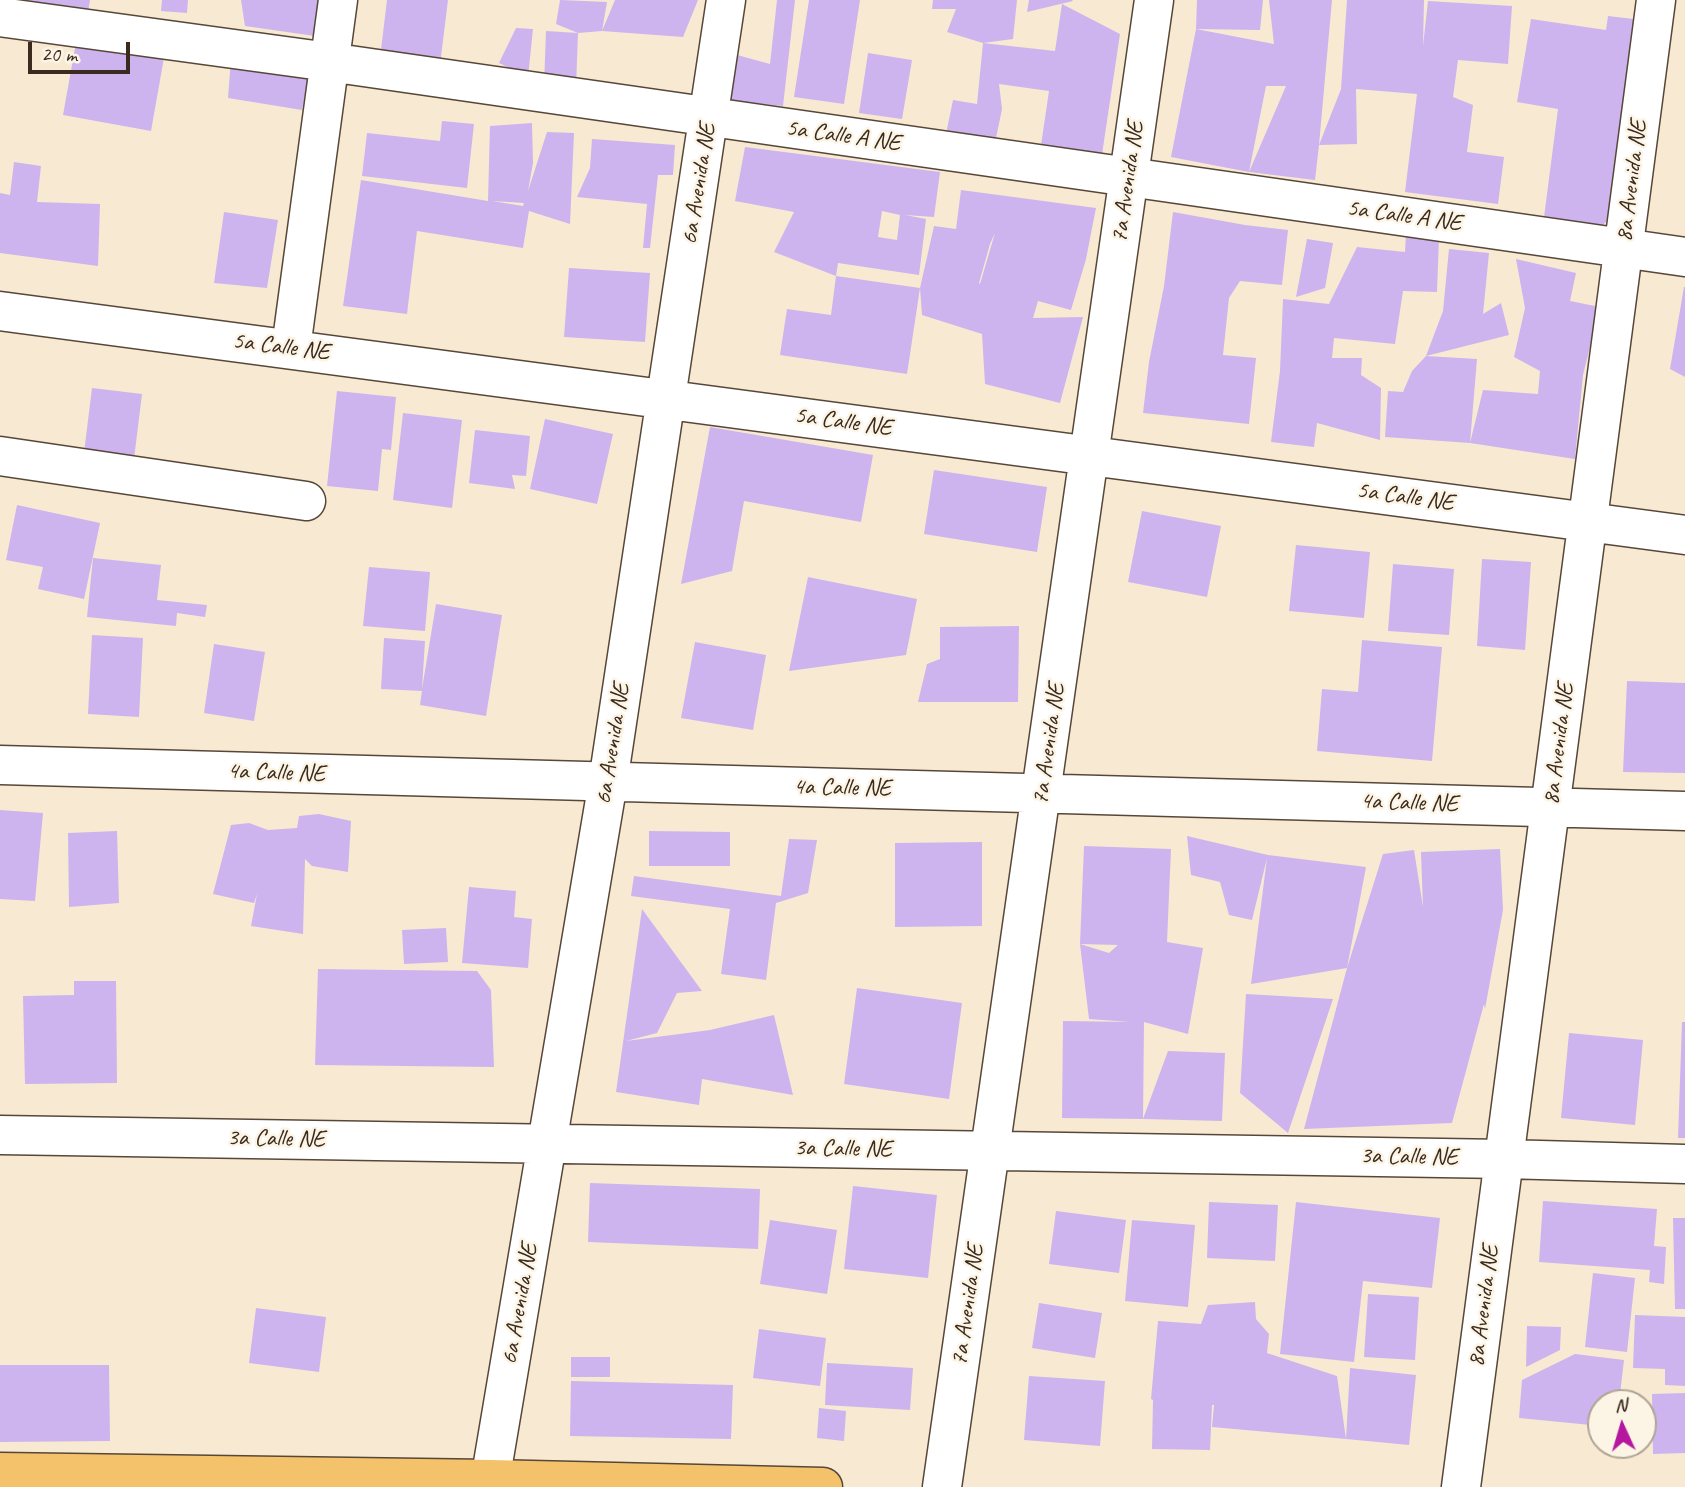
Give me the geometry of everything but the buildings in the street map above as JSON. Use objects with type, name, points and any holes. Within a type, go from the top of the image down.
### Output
[{"type":"main road","points":[[0,1472],[823,1487]]},
{"type":"street","points":[[290,348],[338,0]]},
{"type":"street","name":"6a Avenida NE","points":[[489,1483],[608,782],[726,0]]},
{"type":"street","name":"7a Avenida NE","points":[[942,1487],[1154,0]]},
{"type":"street","name":"8a Avenida NE","points":[[1461,1487],[1656,0]]},
{"type":"street","name":"5a Calle A NE","points":[[0,16],[1685,257]]},
{"type":"street","name":"5a Calle NE","points":[[0,310],[1685,535]]},
{"type":"street","points":[[0,456],[306,501]]},
{"type":"street","name":"4a Calle NE","points":[[0,765],[1685,811]]},
{"type":"street","name":"3a Calle NE","points":[[0,1135],[1685,1164]]}]
